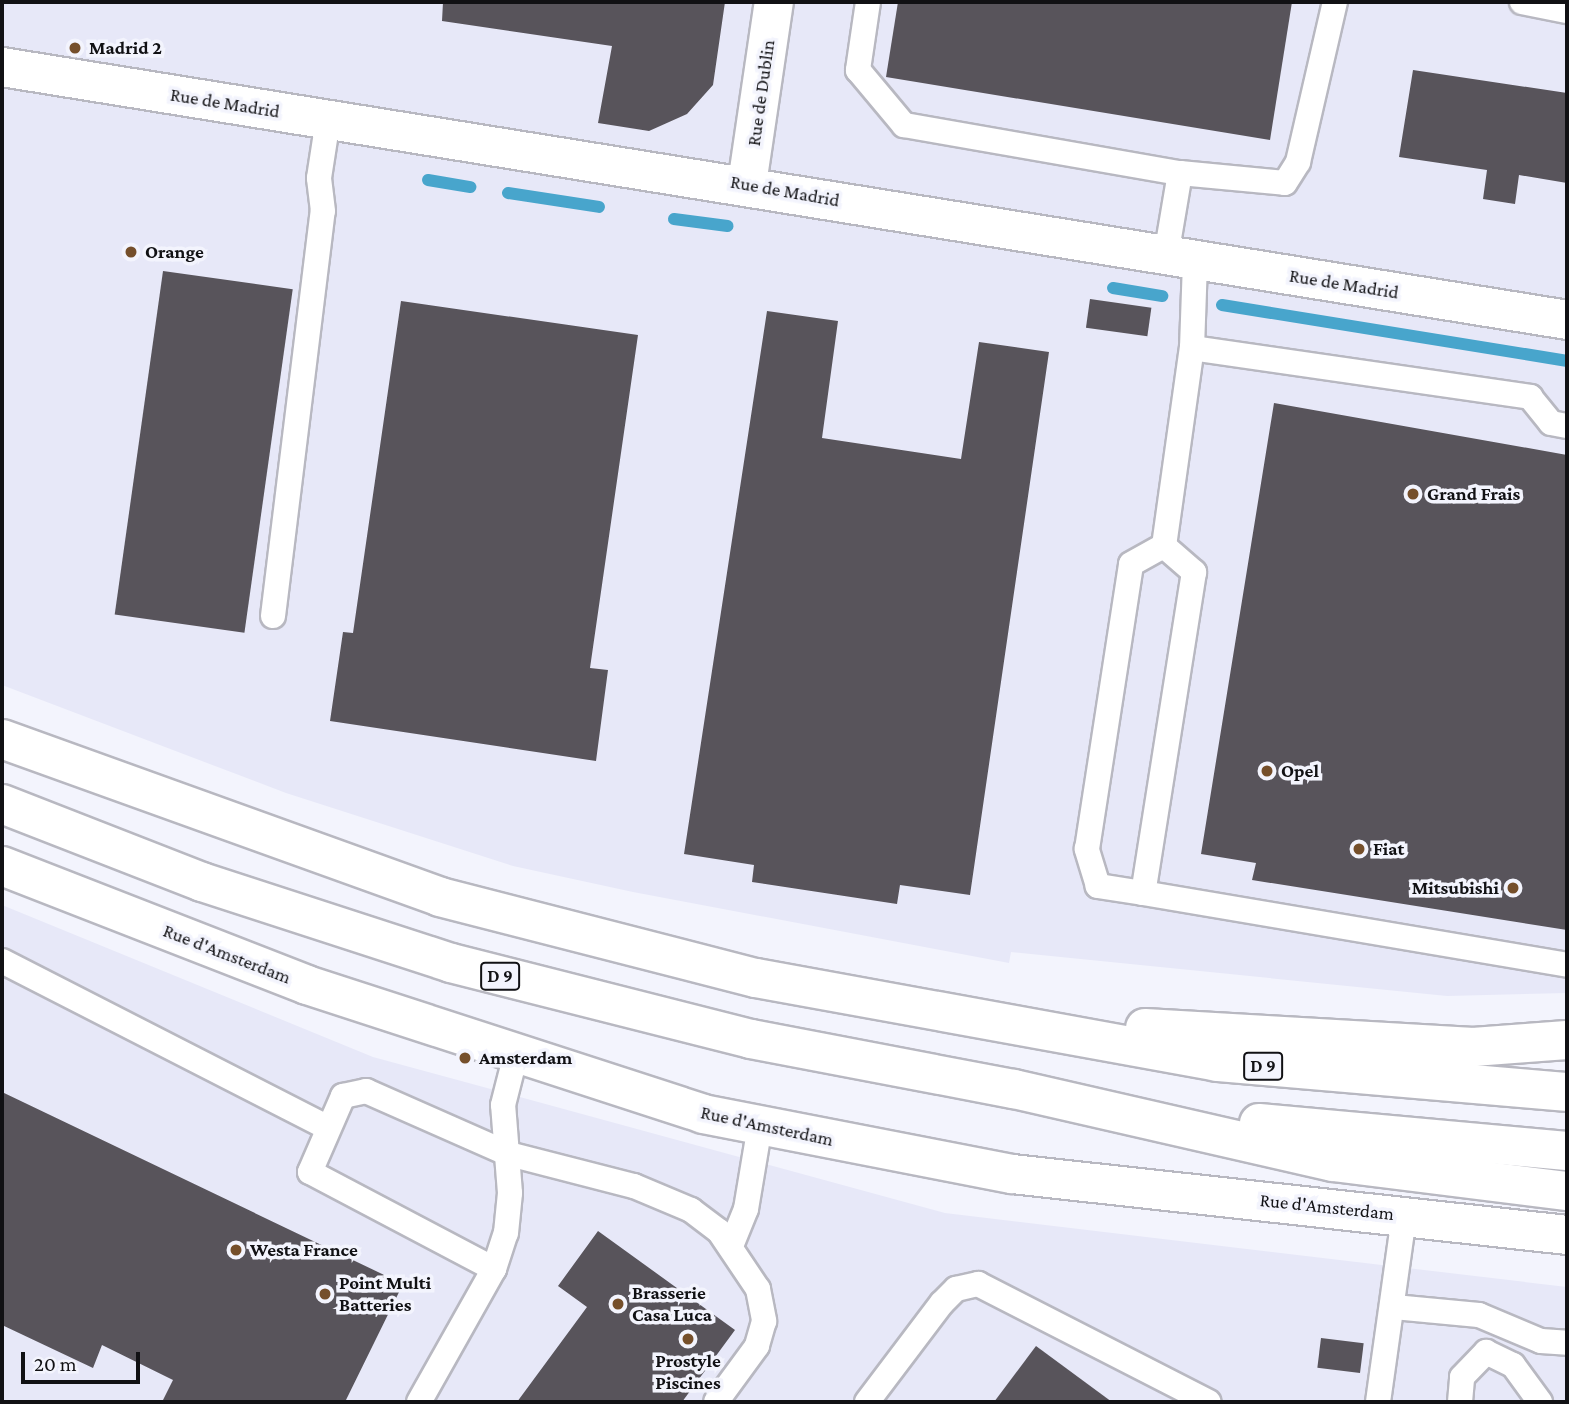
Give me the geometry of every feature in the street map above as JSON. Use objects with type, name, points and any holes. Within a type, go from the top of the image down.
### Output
[{"type":"main road","name":"Rue de Dublin","points":[[747,184],[774,2]]},
{"type":"main road","name":"Rue de Madrid","points":[[2,67],[747,184],[1181,259],[1567,320]]},
{"type":"main road","name":"D 9","points":[[2,739],[440,897],[756,978],[1217,1062],[1567,1092]]},
{"type":"main road","name":"D 9","points":[[2,804],[202,882],[451,963],[751,1039],[1014,1089],[1256,1123],[1567,1151]]},
{"type":"main road","name":"Rue d'Amsterdam","points":[[2,866],[307,985],[703,1114],[1012,1174],[1567,1236]]},
{"type":"main road","points":[[961,1017],[1473,1047],[1567,1040]]},
{"type":"main road","points":[[1014,1089],[1333,1161],[1567,1191]]},
{"type":"lane","points":[[868,2],[858,71],[904,125],[1180,173],[1285,183],[1298,162],[1335,2]]},
{"type":"lane","points":[[1522,2],[1567,11]]},
{"type":"lane","points":[[273,617],[323,211],[319,178],[328,120]]},
{"type":"lane","points":[[1164,546],[1192,348],[1181,259],[1180,173]]},
{"type":"lane","points":[[1192,348],[1530,397],[1559,424]]},
{"type":"lane","points":[[1164,546],[1130,564],[1087,849],[1098,886],[1567,965]]},
{"type":"lane","points":[[1143,893],[1194,572],[1164,546]]},
{"type":"lane","points":[[2,961],[327,1127]]},
{"type":"lane","points":[[419,1402],[494,1269],[506,1233],[509,1154],[503,1105],[516,1054]]},
{"type":"lane","points":[[494,1269],[310,1172],[327,1127],[343,1096],[366,1091],[509,1154],[634,1186],[691,1210],[731,1246],[758,1289],[764,1321],[757,1346],[716,1402]]},
{"type":"lane","points":[[731,1246],[746,1209],[760,1125]]},
{"type":"lane","points":[[1378,1402],[1394,1307],[1404,1216]]},
{"type":"lane","points":[[867,1402],[942,1303],[956,1289],[978,1284],[1209,1402]]},
{"type":"lane","points":[[1394,1307],[1479,1315],[1523,1335],[1567,1343]]},
{"type":"lane","points":[[1513,1365],[1523,1335]]},
{"type":"lane","points":[[1460,1402],[1462,1377],[1474,1360],[1498,1354],[1513,1365],[1540,1402]]},
{"type":"shaded area","points":[[2,2],[1567,2],[1567,993],[1447,996],[1011,952],[1009,963],[633,892],[513,866],[286,793],[2,685]]},
{"type":"shaded area","points":[[2,905],[373,1057],[945,1213],[1567,1287],[1567,1402],[2,1402]]},
{"type":"building","points":[[443,2],[725,2],[713,85],[687,114],[649,131],[598,123],[612,46],[442,21]]},
{"type":"building","points":[[898,2],[1292,2],[1270,140],[886,77]]},
{"type":"building","points":[[1413,70],[1567,93],[1567,183],[1519,175],[1515,204],[1483,199],[1487,170],[1399,157]]},
{"type":"building","points":[[163,271],[293,289],[244,633],[115,615]]},
{"type":"building","points":[[1090,299],[1151,308],[1147,336],[1086,328]]},
{"type":"building","points":[[401,301],[638,335],[590,668],[608,670],[596,761],[330,721],[343,632],[353,633]]},
{"type":"building","points":[[767,311],[838,321],[822,438],[961,459],[979,342],[1049,352],[970,895],[900,885],[897,904],[752,882],[754,865],[684,854]]},
{"type":"building","points":[[1274,403],[1567,455],[1567,930],[1252,880],[1256,863],[1201,854]]},
{"type":"building","points":[[2,1092],[403,1284],[345,1402],[162,1402],[173,1380],[102,1345],[93,1368],[2,1325]]},
{"type":"building","points":[[598,1231],[735,1330],[682,1402],[517,1402],[587,1307],[558,1286]]},
{"type":"building","points":[[1321,1338],[1364,1343],[1360,1373],[1317,1368]]},
{"type":"building","points":[[1036,1346],[1112,1402],[994,1402]]},
{"type":"waterway","points":[[428,180],[470,187]]},
{"type":"waterway","points":[[508,193],[599,207]]},
{"type":"waterway","points":[[674,219],[728,226]]},
{"type":"waterway","points":[[1113,288],[1162,296]]},
{"type":"waterway","points":[[1222,305],[1567,361]]},
{"type":"place","name":"Madrid 2","points":[[75,48]]},
{"type":"place","name":"Orange","points":[[131,252]]},
{"type":"place","name":"Grand Frais","points":[[1413,494]]},
{"type":"place","name":"Opel","points":[[1267,771]]},
{"type":"place","name":"Fiat","points":[[1359,849]]},
{"type":"place","name":"Mitsubishi","points":[[1513,888]]},
{"type":"place","name":"Amsterdam","points":[[465,1058]]},
{"type":"place","name":"Westa France","points":[[236,1250]]},
{"type":"place","name":"Point Multi Batteries","points":[[325,1294]]},
{"type":"place","name":"Brasserie Casa Luca","points":[[618,1304]]},
{"type":"place","name":"Prostyle Piscines","points":[[688,1339]]}]
